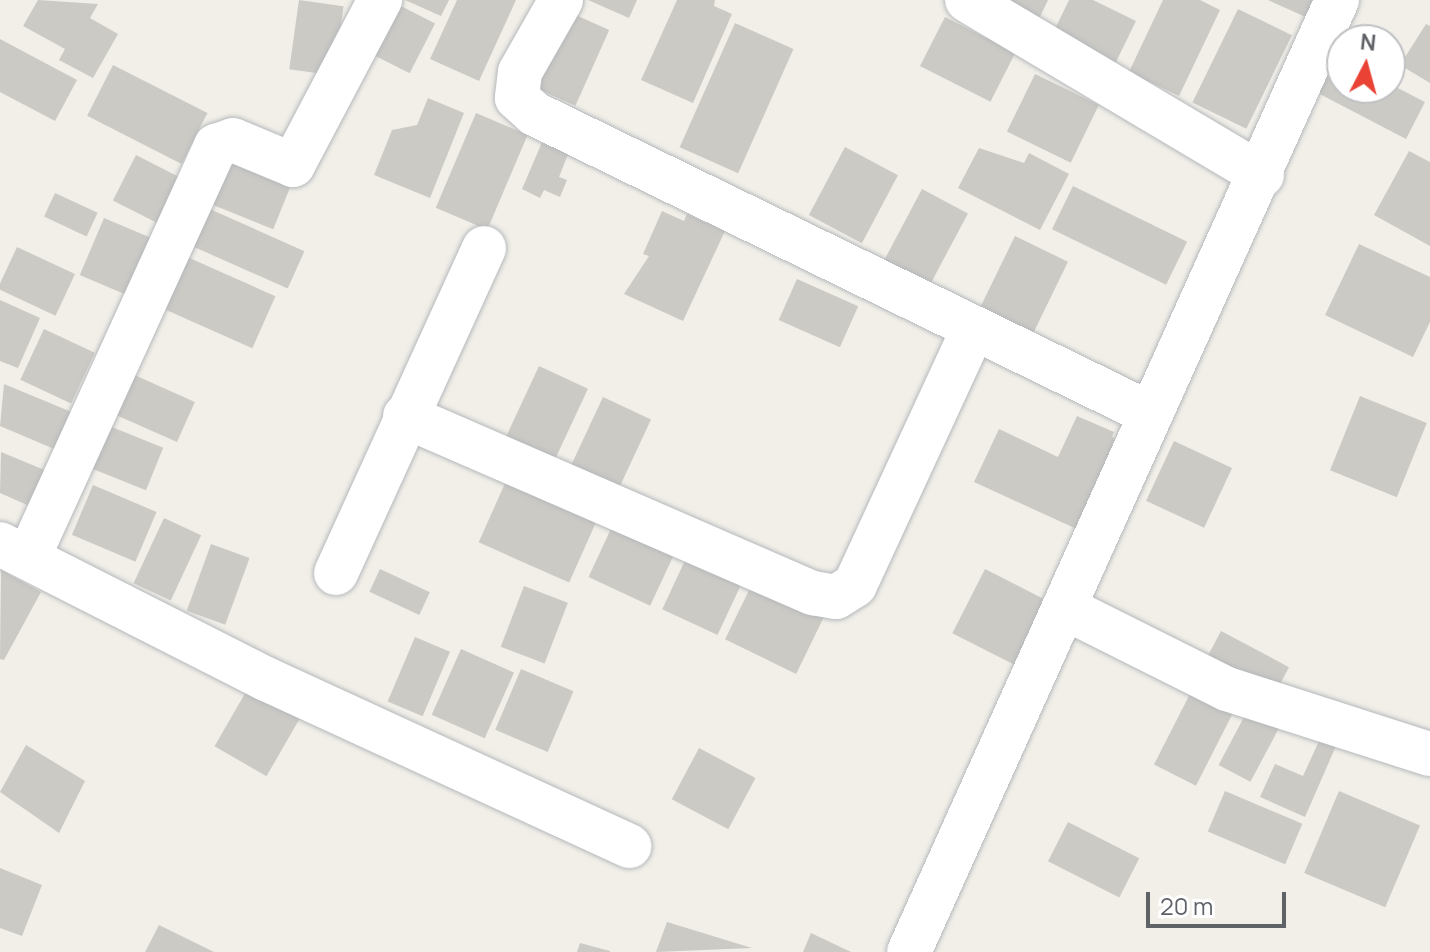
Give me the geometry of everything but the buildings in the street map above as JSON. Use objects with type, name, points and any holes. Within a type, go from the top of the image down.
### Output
[{"type":"street","points":[[380,0],[293,165],[233,140],[224,139],[216,146],[14,550],[266,679],[629,846]]},
{"type":"street","points":[[561,0],[520,72],[517,98],[535,114],[973,330],[1151,414]]},
{"type":"street","points":[[967,0],[1262,175]]},
{"type":"street","points":[[909,952],[1262,175],[1337,0]]},
{"type":"street","points":[[336,573],[484,248]]},
{"type":"street","points":[[405,416],[813,593],[836,597],[855,585],[973,330]]},
{"type":"street","points":[[1065,608],[1227,689],[1430,754]]}]
